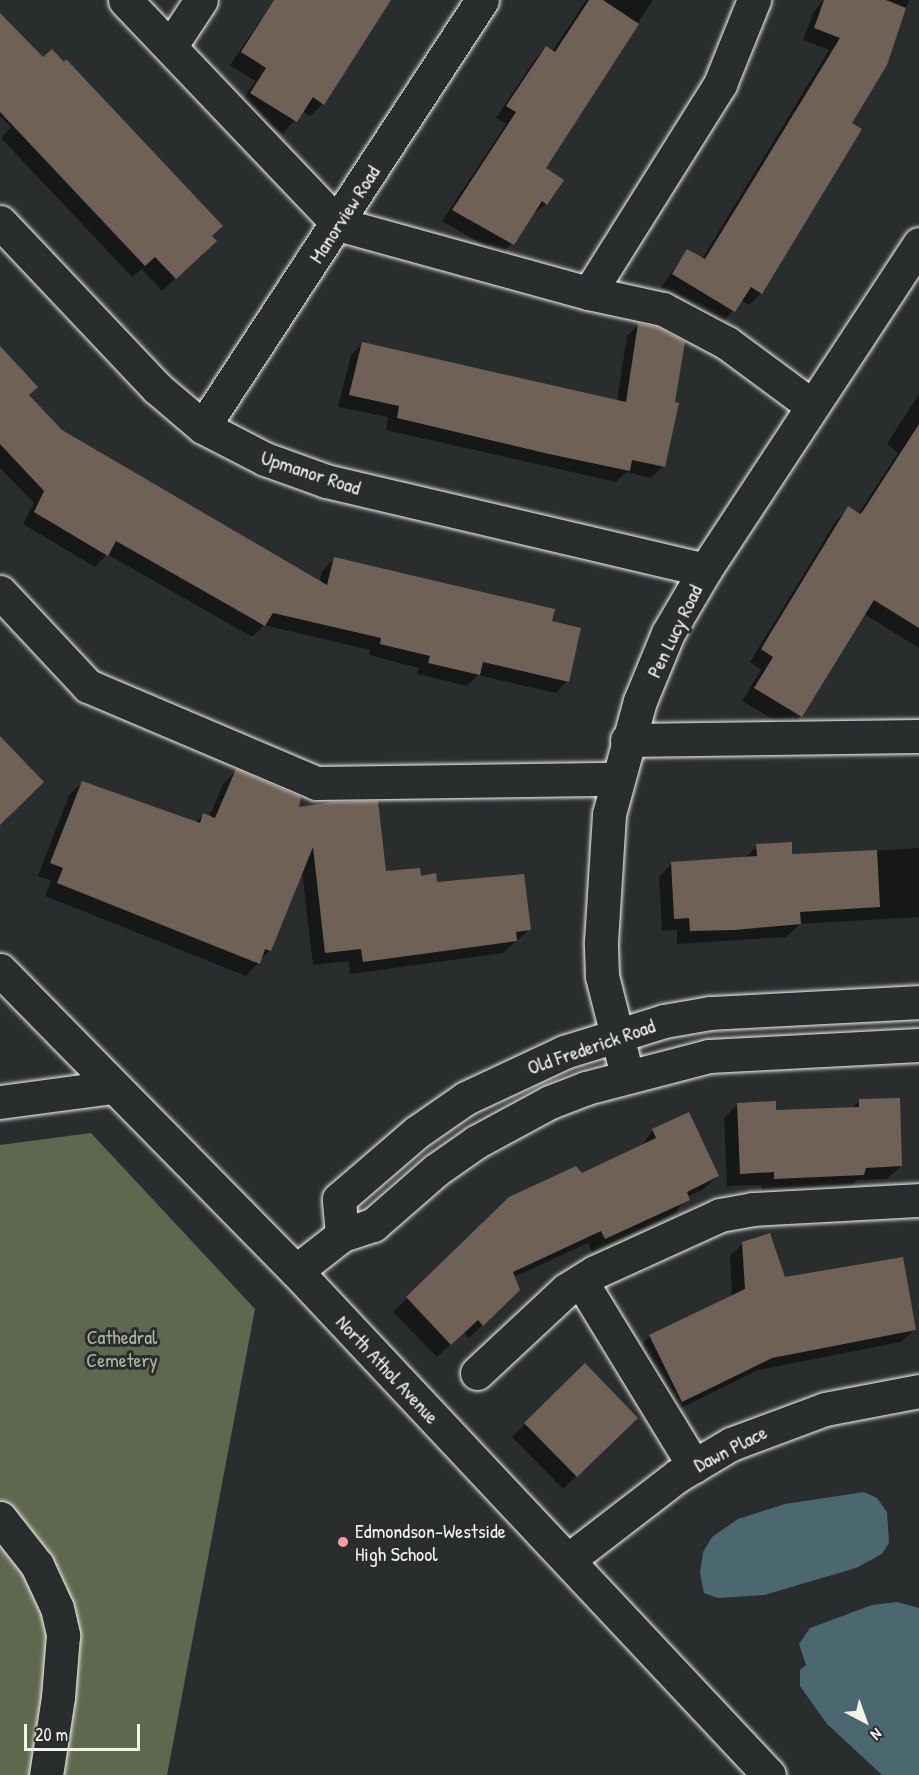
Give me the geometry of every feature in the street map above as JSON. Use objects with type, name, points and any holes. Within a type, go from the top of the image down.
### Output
[{"type":"street","points":[[125,0],[338,224],[589,293],[663,309],[691,321],[812,406]]},
{"type":"street","points":[[170,47],[201,0]]},
{"type":"street","name":"Manorview Road","points":[[204,427],[482,0]]},
{"type":"street","points":[[589,293],[720,84],[754,0]]},
{"type":"street","name":"Upmanor Road","points":[[0,222],[157,388],[204,427],[265,459],[326,481],[705,570]]},
{"type":"street","name":"Pen Lucy Road","points":[[627,1075],[602,976],[601,942],[604,865],[617,779],[627,740],[668,633],[705,570],[919,244]]},
{"type":"street","points":[[0,592],[88,686],[316,783],[617,779]]},
{"type":"street","points":[[627,740],[919,736]]},
{"type":"street","name":"North Athol Avenue","points":[[0,970],[296,1271],[769,1775]]},
{"type":"street","name":"Old Frederick Road","points":[[342,1235],[339,1199],[417,1132],[466,1098],[514,1074],[616,1035],[664,1021],[721,1011],[919,1002]]},
{"type":"street","name":"Old Frederick Road","points":[[296,1271],[342,1235],[373,1224],[436,1170],[507,1124],[550,1102],[627,1075],[728,1054],[919,1045]]},
{"type":"street","points":[[0,1102],[113,1087]]},
{"type":"street","points":[[477,1373],[537,1315],[581,1281],[720,1215],[753,1209],[919,1200]]},
{"type":"street","points":[[581,1281],[694,1466]]},
{"type":"street","name":"Dawn Place","points":[[568,1560],[649,1496],[731,1444],[791,1420],[919,1392]]},
{"type":"street","points":[[0,1518],[37,1565],[57,1608],[63,1635],[58,1697],[46,1775]]},
{"type":"green space","name":"Cathedral Cemetery","points":[[91,1133],[255,1309],[167,1775],[0,1775],[0,1145]]},
{"type":"water","points":[[864,1492],[877,1498],[887,1512],[889,1543],[882,1554],[856,1568],[764,1595],[718,1598],[704,1593],[700,1573],[703,1552],[712,1537],[738,1519],[785,1504]]},
{"type":"water","points":[[897,1602],[919,1608],[919,1775],[882,1775],[827,1724],[800,1686],[800,1670],[806,1665],[799,1644],[810,1628],[872,1605]]},
{"type":"building","points":[[274,0],[391,0],[324,105],[313,97],[297,122],[250,93],[266,68],[241,52]]},
{"type":"building","points":[[589,0],[603,0],[639,24],[546,168],[564,180],[547,205],[542,201],[514,245],[452,210],[516,112],[506,106],[546,46],[555,52]]},
{"type":"building","points":[[824,0],[886,0],[906,8],[887,65],[852,123],[862,129],[762,294],[751,287],[735,312],[672,274],[687,249],[705,259],[840,38],[814,28]]},
{"type":"building","points":[[0,13],[43,57],[52,49],[64,62],[66,59],[223,226],[212,236],[217,241],[176,279],[155,257],[145,266],[0,112]]},
{"type":"building","points":[[638,323],[657,327],[685,342],[675,402],[679,403],[665,467],[632,460],[630,471],[549,454],[397,418],[399,406],[349,395],[362,342],[626,402]]},
{"type":"building","points":[[0,346],[38,387],[29,395],[62,430],[327,585],[334,557],[555,609],[552,621],[581,628],[569,682],[483,662],[480,675],[428,663],[430,656],[380,644],[381,638],[273,613],[265,626],[116,541],[108,556],[34,512],[44,491],[0,444]]},
{"type":"building","points":[[919,424],[919,628],[874,600],[802,717],[754,688],[773,657],[761,649],[848,506],[860,514],[863,511]]},
{"type":"building","points":[[0,736],[44,782],[0,825]]},
{"type":"building","points":[[236,769],[301,797],[299,807],[332,802],[378,801],[386,871],[420,868],[421,876],[436,873],[437,882],[524,874],[531,930],[516,932],[517,941],[363,962],[361,949],[325,953],[313,847],[271,951],[265,949],[260,964],[57,883],[63,868],[50,863],[82,781],[200,823],[203,813],[215,818]]},
{"type":"building","points":[[792,842],[792,854],[877,850],[880,907],[800,912],[801,924],[734,930],[690,931],[689,918],[674,919],[671,862],[757,856],[756,844]]},
{"type":"building","points":[[900,1098],[902,1166],[866,1168],[864,1175],[774,1179],[774,1172],[740,1174],[737,1103],[776,1101],[776,1110],[859,1107],[859,1099]]},
{"type":"building","points":[[689,1112],[719,1176],[687,1192],[690,1200],[605,1239],[601,1231],[513,1272],[520,1290],[483,1326],[478,1320],[451,1345],[406,1297],[509,1197],[576,1166],[582,1173],[656,1138],[652,1129]]},
{"type":"building","points":[[770,1233],[785,1277],[903,1257],[916,1330],[772,1358],[682,1402],[649,1335],[745,1289],[742,1242]]},
{"type":"building","points":[[585,1363],[638,1418],[577,1477],[524,1423]]},
{"type":"place","name":"Edmondson-Westside High School","points":[[343,1542]]}]
